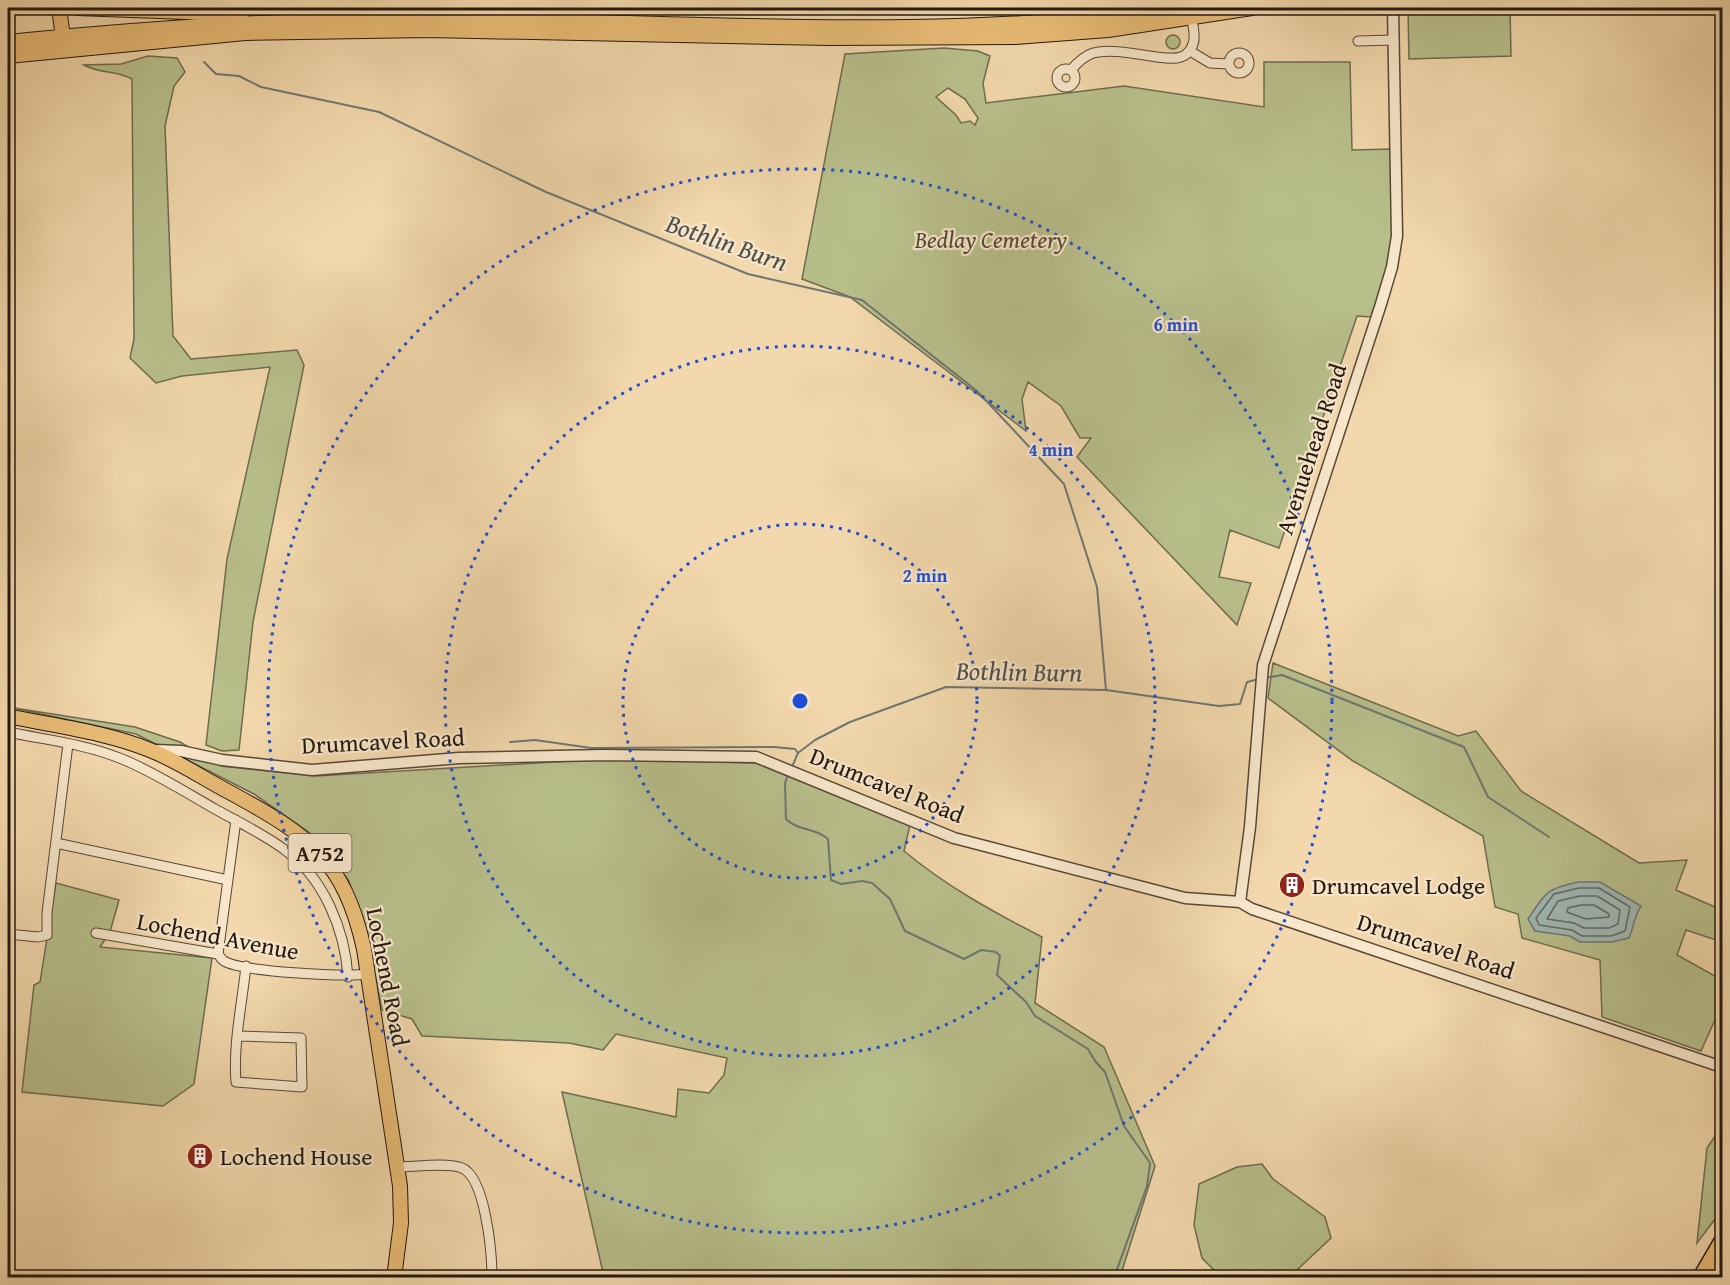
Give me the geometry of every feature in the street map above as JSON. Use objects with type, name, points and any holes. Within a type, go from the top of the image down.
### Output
[{"type":"highway","points":[[1701,1278],[1722,1242]]},
{"type":"highway","points":[[1716,1278],[1722,1267]]},
{"type":"main road","points":[[59,8],[64,44]]},
{"type":"main road","points":[[77,8],[283,16],[312,20]]},
{"type":"main road","points":[[8,42],[64,44],[245,33],[417,30],[906,31],[1120,16],[1179,8]]},
{"type":"main road","points":[[8,56],[64,44],[205,24],[430,18],[831,27],[1015,37],[1108,30],[1190,12],[1252,8]]},
{"type":"main road","name":"Drumcavel Road","points":[[8,716],[89,733],[152,750]]},
{"type":"main road","name":"Lochend Road","points":[[152,750],[281,820],[318,850],[347,892],[357,918],[368,974],[397,1167],[401,1223],[394,1278]]},
{"type":"street","name":"Avenuehead Road","points":[[1240,902],[1250,827],[1263,665],[1381,304],[1395,252],[1393,8]]},
{"type":"street","points":[[1071,70],[1083,58],[1101,52],[1121,51],[1174,58],[1190,51],[1194,41],[1190,12]]},
{"type":"street","points":[[1359,42],[1394,40]]},
{"type":"street","points":[[1190,51],[1210,63],[1229,64]]},
{"type":"street","points":[[52,741],[55,727]]},
{"type":"street","points":[[8,732],[87,748],[123,760],[236,820],[287,851],[306,869],[325,897],[342,936],[348,977]]},
{"type":"street","points":[[87,748],[89,733]]},
{"type":"street","points":[[8,934],[38,937],[47,935],[68,744]]},
{"type":"street","name":"Drumcavel Road","points":[[152,750],[181,751],[222,760],[312,770],[449,759],[605,755],[756,757],[954,838],[1185,898],[1240,902],[1252,909],[1722,1067]]},
{"type":"street","points":[[218,954],[236,820]]},
{"type":"street","points":[[56,843],[228,880]]},
{"type":"street","name":"Lochend Avenue","points":[[96,933],[218,954],[224,962],[246,966],[348,977],[368,974]]},
{"type":"street","points":[[238,1036],[301,1038],[302,1088],[236,1082],[238,1036],[246,966]]},
{"type":"street","points":[[397,1167],[461,1168],[470,1174],[477,1189],[491,1243],[492,1278]]},
{"type":"green space","points":[[556,8],[797,8],[795,13]]},
{"type":"green space","points":[[869,8],[1055,8],[865,13]]},
{"type":"green space","points":[[1408,8],[1510,8],[1511,56],[1409,59]]},
{"type":"green space","points":[[1173,35],[1178,37],[1180,42],[1178,47],[1173,49],[1168,47],[1166,42],[1168,37]]},
{"type":"green space","name":"Bedlay Cemetery","points":[[944,48],[978,51],[990,56],[983,83],[986,103],[1124,86],[1264,107],[1264,62],[1350,62],[1352,150],[1391,149],[1392,249],[1371,317],[1357,316],[1279,548],[1230,530],[1219,577],[1251,583],[1237,625],[1077,457],[1091,438],[1080,438],[1061,406],[1028,382],[1022,399],[1026,431],[850,297],[802,279],[845,54]],"holes":[[[948,88],[965,99],[978,118],[975,125],[970,121],[961,123],[956,115],[936,97]]]},
{"type":"green space","points":[[148,56],[177,58],[185,72],[174,86],[165,126],[173,336],[191,359],[297,350],[304,365],[253,622],[239,750],[222,751],[206,745],[227,559],[270,367],[182,376],[156,383],[130,358],[134,339],[132,79],[84,65],[121,64]]},
{"type":"green space","points":[[1273,663],[1458,736],[1476,731],[1521,791],[1639,863],[1687,860],[1676,890],[1722,910],[1722,942],[1686,930],[1677,955],[1722,980],[1722,1004],[1701,1051],[1602,1017],[1600,960],[1522,938],[1518,914],[1495,907],[1483,836],[1353,761],[1268,698]]},
{"type":"green space","points":[[8,707],[135,727],[180,742],[221,766],[316,776],[604,759],[756,763],[910,825],[904,851],[936,876],[970,898],[1042,937],[1035,1003],[1104,1047],[1155,1166],[1120,1277],[604,1277],[562,1092],[676,1117],[678,1089],[709,1093],[724,1075],[727,1058],[616,1034],[603,1050],[569,1043],[422,1036],[412,1019],[382,1010],[371,958],[349,881],[317,838],[254,794],[136,734]]},
{"type":"green space","points":[[56,883],[119,900],[110,932],[100,947],[212,958],[194,1084],[163,1106],[22,1092],[34,985],[40,982]]},
{"type":"green space","points":[[1722,1126],[1722,1210],[1697,1243],[1707,1148]]},
{"type":"green space","points":[[1262,1164],[1273,1179],[1325,1217],[1331,1238],[1298,1269],[1294,1277],[1221,1277],[1202,1258],[1194,1225],[1199,1184],[1237,1167]]},
{"type":"water","points":[[1578,882],[1600,882],[1641,906],[1629,938],[1612,942],[1580,942],[1570,936],[1535,931],[1528,919],[1543,897],[1559,887]]},
{"type":"waterway","name":"Bothlin Burn","points":[[204,62],[216,74],[239,76],[261,87],[379,112],[546,192],[748,274],[862,300],[977,391],[1064,484],[1097,587],[1106,690],[946,687],[850,722],[815,740],[798,753],[792,767]]},
{"type":"waterway","points":[[1265,678],[1282,675],[1464,747],[1488,797],[1549,837]]},
{"type":"waterway","points":[[1106,690],[1219,706],[1240,704],[1247,682],[1259,679]]},
{"type":"waterway","points":[[510,742],[535,740],[591,748],[774,747],[795,749],[798,753]]},
{"type":"waterway","name":"Bothlin Burn","points":[[788,775],[785,783],[786,819],[796,826],[823,835],[828,839],[831,880],[841,884],[862,881],[872,883],[890,899],[905,931],[964,959],[981,950],[996,952],[1000,956],[997,975],[1026,1002],[1035,1016],[1088,1049],[1105,1072],[1124,1126],[1150,1163],[1147,1186],[1114,1278]]},
{"type":"place","name":"Drumcavel Lodge","points":[[1292,885]]},
{"type":"place","name":"Lochend House","points":[[200,1156]]}]
